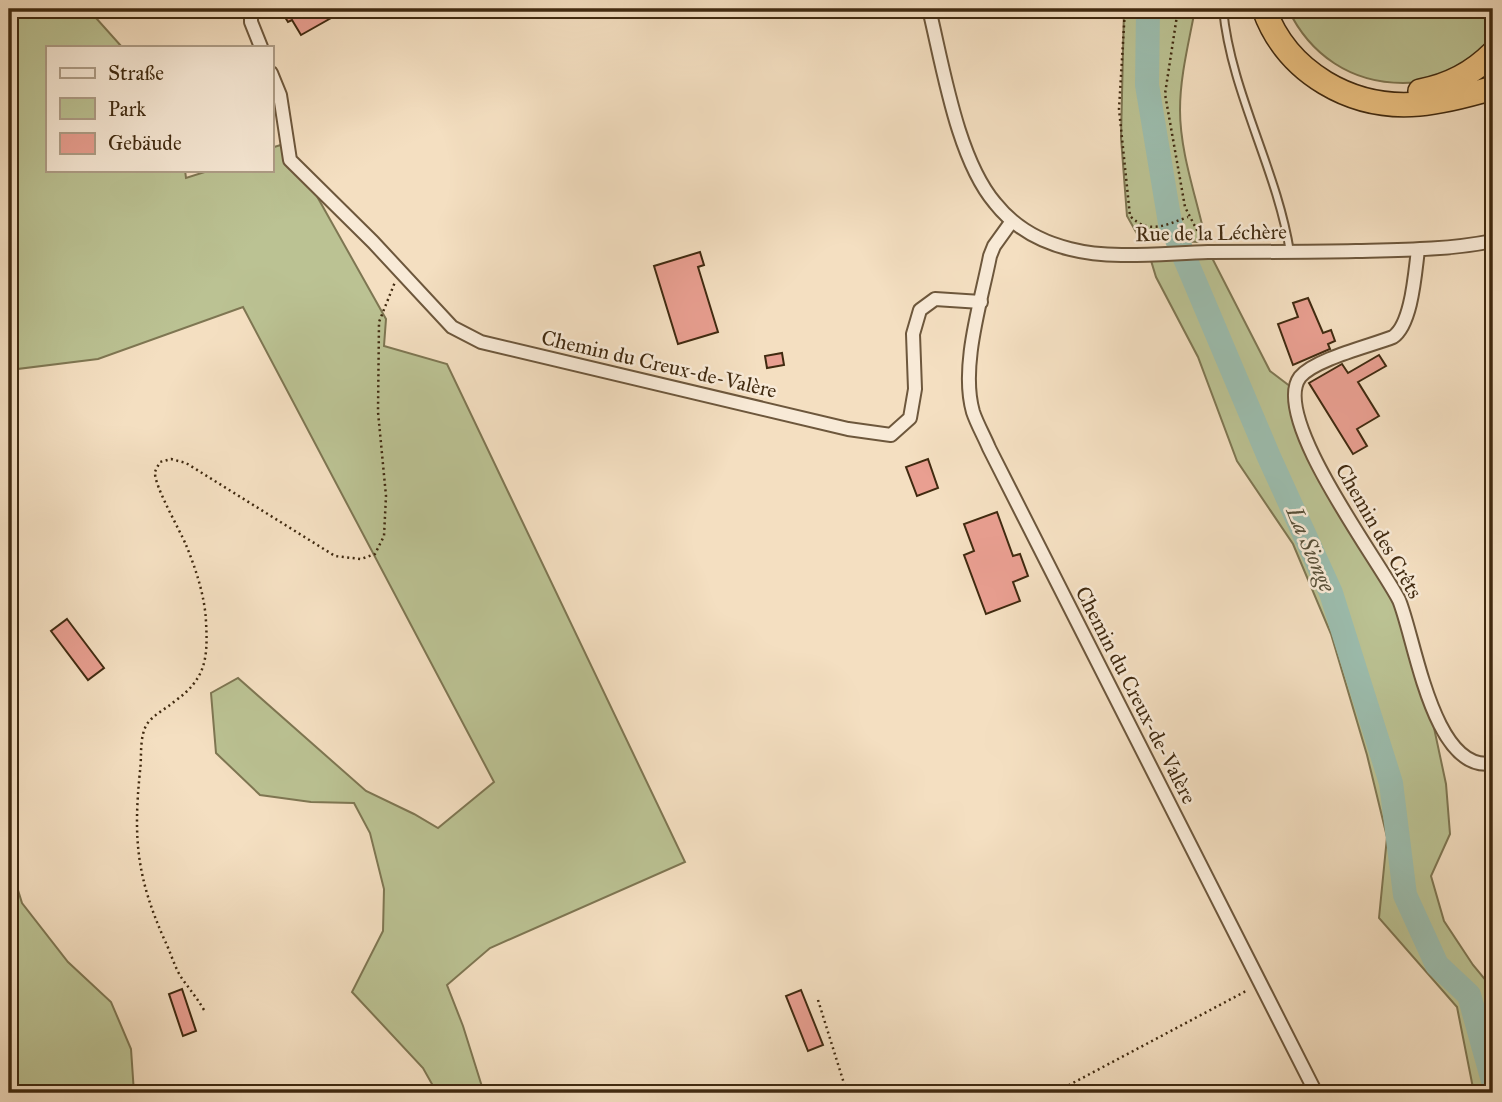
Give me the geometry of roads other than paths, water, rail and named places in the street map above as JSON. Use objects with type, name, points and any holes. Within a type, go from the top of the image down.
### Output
[{"type":"highway","points":[[1264,9],[1275,33],[1301,66],[1326,85],[1353,97],[1382,104],[1420,104],[1493,88]]},
{"type":"highway","points":[[1278,9],[1294,39],[1316,62],[1350,83],[1379,91],[1405,93],[1436,88],[1464,76],[1493,53]]},
{"type":"street","points":[[251,9],[251,22],[261,46]]},
{"type":"street","name":"Rue de la Léchère","points":[[929,9],[961,136],[971,161],[994,202],[1012,221],[1030,234],[1071,250],[1149,254],[1418,250],[1469,246],[1493,241]]},
{"type":"street","name":"Chemin du Creux-de-Valère","points":[[273,77],[280,95],[290,160],[452,327],[481,342],[848,429],[891,435],[910,418],[915,389],[913,334],[920,310],[934,299],[981,302]]},
{"type":"street","name":"Chemin du Creux-de-Valère","points":[[1012,221],[990,256],[973,342],[970,381],[973,412],[1316,1093]]},
{"type":"street","name":"Chemin des Crêts","points":[[1418,250],[1407,310],[1400,331],[1393,337],[1337,357],[1305,373],[1296,384],[1295,410],[1322,474],[1399,600],[1435,714],[1464,757],[1478,764],[1493,763]]},
{"type":"lane","points":[[1223,9],[1231,55],[1284,217],[1290,252]]},
{"type":"waterway","name":"La Sionge","points":[[1148,9],[1147,85],[1170,223],[1269,457],[1331,593],[1391,783],[1405,895],[1437,965],[1469,995],[1493,1081]]}]
